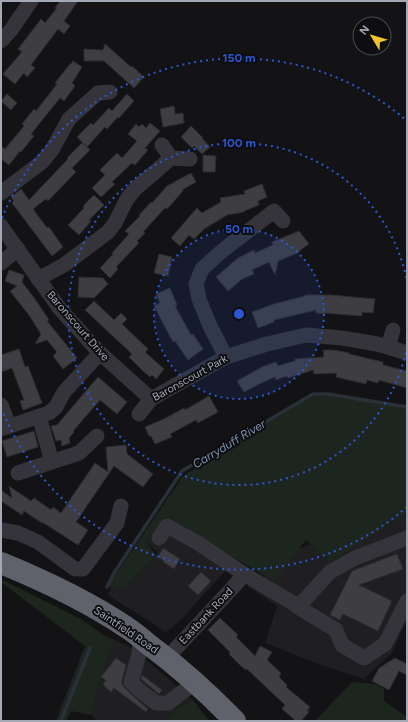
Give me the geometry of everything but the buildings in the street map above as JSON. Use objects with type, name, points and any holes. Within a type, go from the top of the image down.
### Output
[{"type":"highway","name":"Saintfield Road","points":[[1,563],[36,577],[85,602],[127,628],[167,658],[211,696],[235,721]]},
{"type":"street","points":[[1,41],[11,30],[31,1]]},
{"type":"street","points":[[1,193],[42,162],[52,150],[69,119],[98,93],[110,92]]},
{"type":"street","points":[[162,146],[172,158]]},
{"type":"street","points":[[38,279],[64,265],[108,232],[115,223],[127,199],[135,189],[172,158],[190,159]]},
{"type":"street","points":[[226,357],[210,326],[199,299],[196,284],[202,269],[222,251],[274,211],[283,221]]},
{"type":"street","name":"Baronscourt Drive","points":[[1,226],[60,308],[100,353],[151,399]]},
{"type":"street","points":[[1,263],[18,249]]},
{"type":"street","points":[[388,347],[393,330]]},
{"type":"street","name":"Baronscourt Park","points":[[139,414],[151,399],[226,357],[268,344],[306,335],[342,338],[388,347],[407,353]]},
{"type":"street","points":[[1,405],[5,427],[49,413],[56,407],[64,392],[100,353]]},
{"type":"street","points":[[39,416],[52,462]]},
{"type":"street","points":[[18,472],[79,453],[97,436]]},
{"type":"street","points":[[1,530],[18,533],[38,542],[75,569],[83,569],[116,523],[121,506]]},
{"type":"street","points":[[159,538],[167,526],[198,543],[244,574],[336,630],[342,645],[364,658],[385,644],[407,601]]},
{"type":"street","points":[[298,607],[330,572],[355,558],[407,538]]},
{"type":"street","name":"Eastbank Road","points":[[167,658],[244,574]]},
{"type":"street","points":[[140,638],[139,654],[130,682],[139,690],[156,703],[168,703],[185,690],[196,684]]},
{"type":"shaded area","points":[[313,394],[328,394],[407,407],[407,513],[330,562],[306,540],[274,582],[166,516],[146,542],[156,555],[124,588],[107,587],[183,476]]},
{"type":"shaded area","points":[[407,512],[407,619],[392,653],[364,679],[324,666],[265,643],[277,606],[247,586],[279,568],[283,554]]},
{"type":"shaded area","points":[[166,515],[236,559],[179,622],[166,632],[108,595],[111,587],[124,588],[158,553],[146,542]]},
{"type":"shaded area","points":[[1,579],[81,619],[103,635],[115,640],[111,647],[94,701],[92,715],[71,711],[66,721],[56,721],[85,646],[1,582]]},
{"type":"shaded area","points":[[115,640],[130,647],[193,700],[178,708],[166,721],[97,721],[92,715],[94,701],[111,647]]},
{"type":"shaded area","points":[[352,682],[375,684],[384,689],[384,701],[407,717],[407,721],[315,721]]},
{"type":"shaded area","points":[[193,700],[209,721],[166,721],[178,708]]},
{"type":"waterway","name":"Carryduff River","points":[[107,587],[114,573],[182,471],[313,394],[328,394],[407,407]]},
{"type":"waterway","name":"Carryduff River","points":[[61,721],[90,648]]}]
